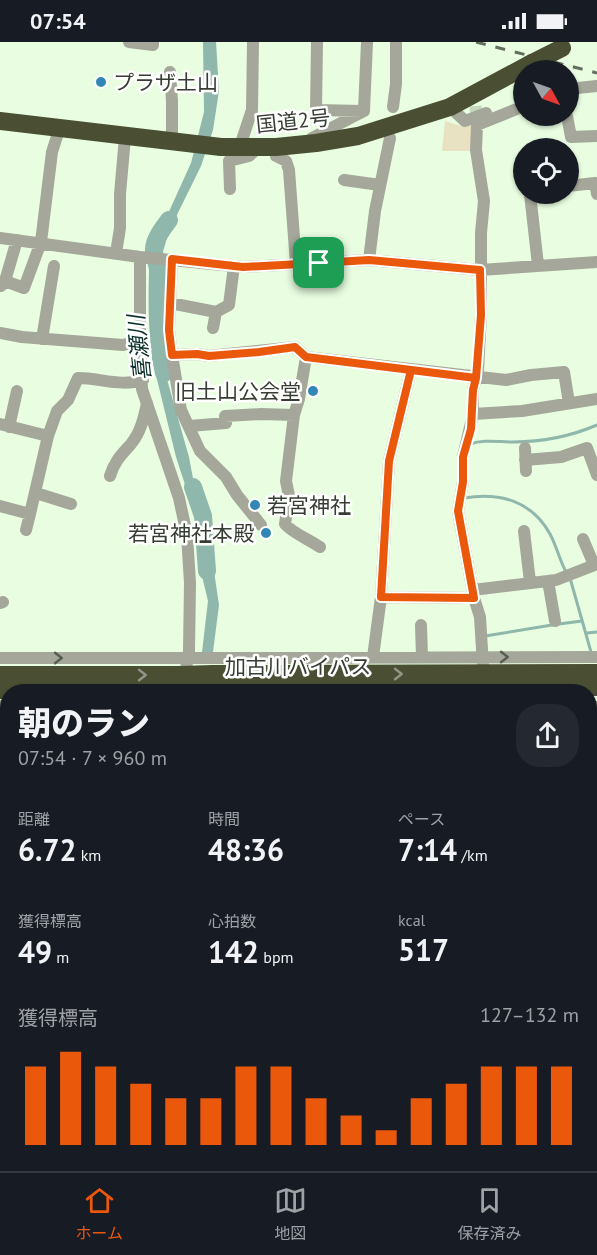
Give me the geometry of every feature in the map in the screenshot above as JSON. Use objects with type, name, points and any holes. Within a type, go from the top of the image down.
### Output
[{"type":"highway","name":"国道2号","points":[[0,121],[221,147],[259,148],[316,143],[370,132],[450,107],[567,45]]},
{"type":"highway","name":"加古川バイパス","points":[[90,684],[213,674],[597,673]]},
{"type":"highway","name":"加古川バイパス","points":[[213,674],[508,684]]},
{"type":"highway","name":"加古川バイパス","points":[[0,675],[181,678]]},
{"type":"street","points":[[129,42],[153,45],[153,42]]},
{"type":"street","points":[[252,42],[252,110],[242,140],[286,161],[289,170],[296,264]]},
{"type":"street","points":[[317,42],[316,110],[364,111]]},
{"type":"street","points":[[364,111],[367,42]]},
{"type":"street","points":[[393,107],[396,84],[396,42]]},
{"type":"street","points":[[170,72],[172,101],[181,144]]},
{"type":"street","points":[[252,76],[265,76]]},
{"type":"street","points":[[579,88],[597,86]]},
{"type":"street","points":[[450,107],[465,121],[513,104]]},
{"type":"street","points":[[483,661],[480,617],[458,511],[463,482],[463,457],[473,414],[473,390],[481,315],[480,270],[484,201],[476,150],[477,125],[513,110]]},
{"type":"street","points":[[364,111],[312,138],[370,132]]},
{"type":"street","points":[[568,126],[570,137],[597,136]]},
{"type":"street","points":[[17,240],[3,284],[24,288],[41,242],[52,152],[60,128]]},
{"type":"street","points":[[116,253],[120,228],[120,194],[125,137]]},
{"type":"street","points":[[369,260],[390,138]]},
{"type":"street","points":[[230,189],[229,161],[249,156],[259,148]]},
{"type":"street","points":[[344,180],[381,185]]},
{"type":"street","points":[[579,185],[595,183],[597,194]]},
{"type":"street","points":[[531,204],[538,265]]},
{"type":"street","points":[[0,238],[142,257],[234,266],[269,267],[369,260],[480,270],[597,262]]},
{"type":"street","points":[[142,257],[140,340],[142,388],[179,498],[187,535],[190,584],[189,651],[181,678]]},
{"type":"street","points":[[171,259],[169,330],[181,410],[200,451],[226,477],[261,525]]},
{"type":"street","points":[[42,339],[54,266]]},
{"type":"street","points":[[170,303],[216,312],[229,305],[234,266]]},
{"type":"street","points":[[213,328],[216,312]]},
{"type":"street","points":[[0,333],[42,339],[123,345],[140,340]]},
{"type":"street","points":[[172,355],[209,356],[295,347],[306,357],[476,378],[506,380],[564,372],[569,403]]},
{"type":"street","points":[[306,357],[294,415],[286,481],[289,496],[285,524],[320,547]]},
{"type":"street","points":[[373,657],[381,597],[389,461],[411,370]]},
{"type":"street","points":[[26,530],[48,436],[57,411],[68,400],[78,378],[93,378],[121,384],[142,380]]},
{"type":"street","points":[[17,390],[4,426],[48,436]]},
{"type":"street","points":[[473,414],[522,411],[597,399]]},
{"type":"street","points":[[110,477],[118,458],[137,434],[147,403]]},
{"type":"street","points":[[189,426],[226,423],[225,416],[294,415]]},
{"type":"street","points":[[525,459],[561,457],[587,448],[597,475]]},
{"type":"street","points":[[36,493],[71,504]]},
{"type":"street","points":[[0,506],[30,514]]},
{"type":"street","points":[[524,531],[530,582]]},
{"type":"street","points":[[381,597],[474,594],[530,582],[548,581],[596,565],[583,539]]},
{"type":"street","points":[[548,581],[555,621]]},
{"type":"street","points":[[421,625],[422,657]]},
{"type":"street","points":[[0,658],[181,678],[373,657],[483,661],[597,657]]},
{"type":"shaded area","points":[[445,121],[464,127],[475,124],[475,151],[442,151]]},
{"type":"water","points":[[203,42],[216,42],[219,91],[213,130],[201,166],[169,231],[156,284],[159,351],[189,457],[206,548],[214,571],[219,605],[213,652],[202,652],[208,601],[201,572],[201,549],[195,515],[176,457],[152,359],[152,283],[157,238],[191,163],[204,112]]},
{"type":"waterway","name":"喜瀬川","points":[[164,373],[158,322],[158,268],[154,251],[158,237],[169,220]]},
{"type":"waterway","points":[[470,444],[486,441],[545,440],[566,436],[597,425]]},
{"type":"waterway","name":"喜瀬川","points":[[193,487],[203,516],[207,571]]},
{"type":"waterway","points":[[464,498],[477,496],[502,498],[514,501],[534,514],[550,534],[565,570]]},
{"type":"waterway","points":[[570,578],[591,652]]},
{"type":"waterway","points":[[559,624],[582,621]]},
{"type":"waterway","points":[[485,636],[552,625]]},
{"type":"waterway","points":[[587,633],[597,632]]},
{"type":"tunnel","points":[[474,88],[477,125]]},
{"type":"railway","points":[[476,42],[597,73]]},
{"type":"place","name":"プラザ土山","points":[[101,82]]},
{"type":"place","name":"旧土山公会堂","points":[[313,391]]},
{"type":"place","name":"若宮神社","points":[[255,505]]},
{"type":"place","name":"若宮神社本殿","points":[[266,533]]},
{"type":"route","points":[[319,263],[243,267],[172,259],[169,330],[172,355],[209,356],[295,347],[306,357],[476,378],[473,390],[471,429],[463,457],[463,482],[458,511],[474,598],[381,597],[389,461],[411,370],[476,378],[481,315],[482,276],[480,270],[369,260],[319,263]]}]
